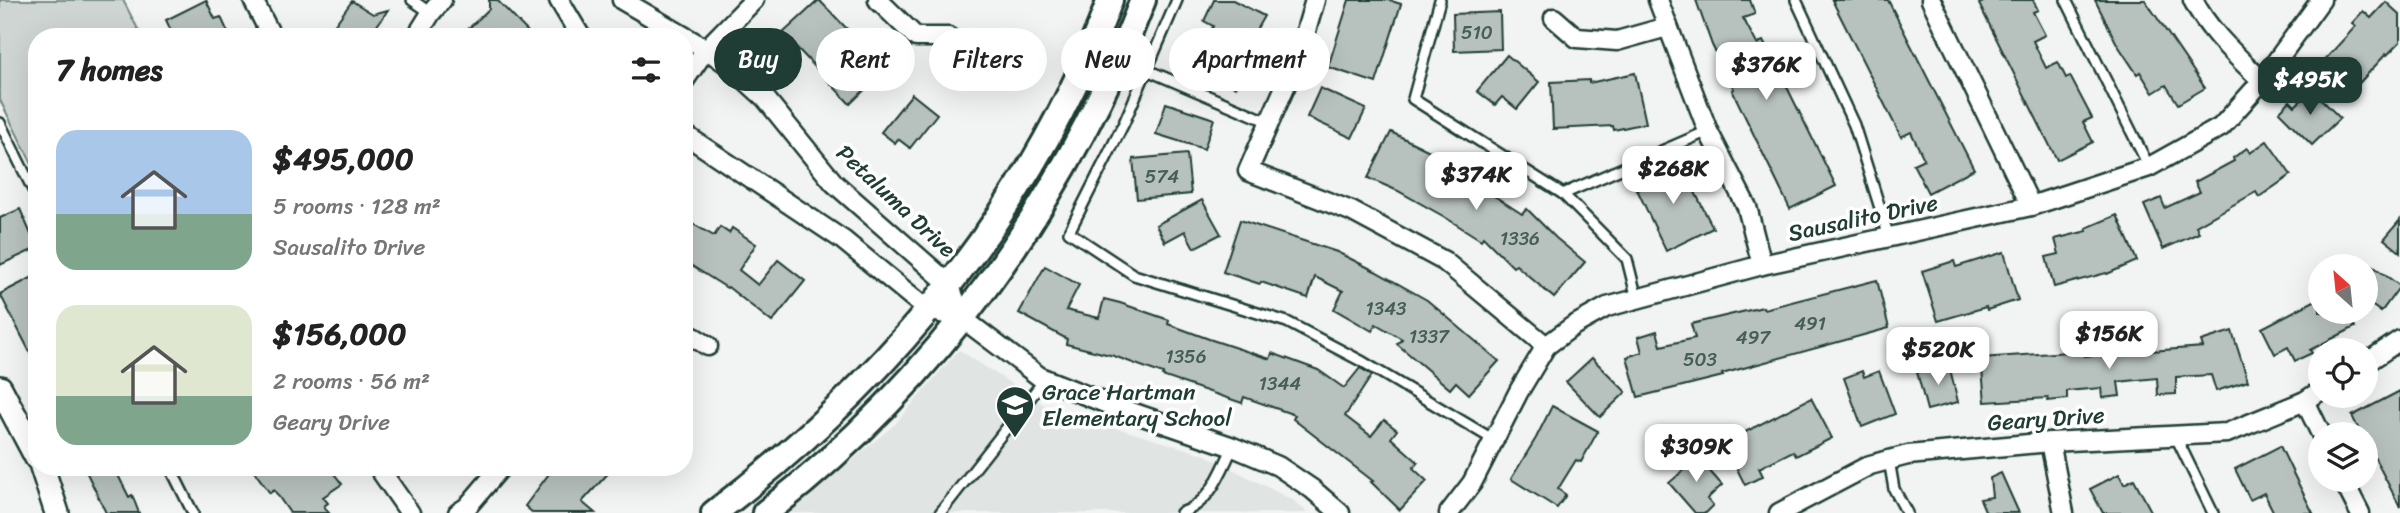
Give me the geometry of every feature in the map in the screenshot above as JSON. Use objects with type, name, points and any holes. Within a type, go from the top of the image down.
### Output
[{"type":"main road","points":[[714,513],[775,467],[836,411],[891,354],[949,284],[988,231],[1032,163],[1084,62],[1110,0]]},
{"type":"main road","points":[[765,513],[870,422],[911,379],[962,318],[1017,243],[1068,162],[1115,67],[1143,0]]},
{"type":"street","points":[[253,0],[267,28]]},
{"type":"street","points":[[559,0],[576,28]]},
{"type":"street","name":"Petaluma Drive","points":[[622,0],[670,28]]},
{"type":"street","points":[[693,67],[706,49],[754,0]]},
{"type":"street","points":[[878,0],[916,37],[929,37]]},
{"type":"street","points":[[1315,0],[1299,55],[1248,172],[1351,211],[1444,261],[1546,346]]},
{"type":"street","points":[[1658,0],[1708,131],[1747,206],[1762,265]]},
{"type":"street","points":[[1931,0],[2031,205]]},
{"type":"street","points":[[2193,0],[2227,47],[2263,80]]},
{"type":"street","name":"Sausalito Drive","points":[[1450,513],[1472,483],[1546,346],[1573,326],[1607,307],[1762,265],[2031,205],[2148,167],[2221,127],[2263,80],[2321,0]]},
{"type":"street","points":[[422,28],[437,6]]},
{"type":"street","points":[[1554,18],[1577,38],[1617,41],[1667,27]]},
{"type":"street","name":"Petaluma Drive","points":[[693,41],[731,67],[765,98],[834,183],[949,284],[962,318]]},
{"type":"street","points":[[693,140],[844,240],[928,310],[962,318],[1045,379],[1105,403],[1233,447],[1278,467],[1312,489],[1340,513]]},
{"type":"street","points":[[693,337],[708,346]]},
{"type":"street","points":[[2378,355],[2400,340]]},
{"type":"street","points":[[0,388],[28,441]]},
{"type":"street","name":"Geary Drive","points":[[1779,513],[1870,465],[1908,455],[2050,442],[2227,433],[2308,399]]},
{"type":"street","points":[[2305,401],[2315,422]]},
{"type":"street","points":[[2050,442],[2064,513]]},
{"type":"street","points":[[45,476],[57,513]]},
{"type":"street","points":[[383,476],[410,513]]},
{"type":"street","points":[[458,513],[467,507],[493,476]]},
{"type":"street","points":[[2349,492],[2360,513]]},
{"type":"lane","points":[[412,0],[437,6]]},
{"type":"lane","points":[[1155,51],[1177,0]]},
{"type":"lane","points":[[1440,0],[1413,99],[1563,194],[1628,259],[1637,299]]},
{"type":"lane","points":[[1796,0],[1854,125],[1889,237]]},
{"type":"lane","points":[[2066,0],[2148,167]]},
{"type":"lane","points":[[1155,73],[1269,122]]},
{"type":"lane","points":[[1138,91],[1125,123],[1069,232],[1134,275],[1287,322],[1363,362],[1494,440]]},
{"type":"lane","points":[[0,123],[28,180]]},
{"type":"lane","points":[[1563,194],[1708,131]]},
{"type":"lane","points":[[940,513],[1045,379]]},
{"type":"lane","points":[[2175,435],[2213,513]]},
{"type":"lane","points":[[1186,512],[1208,496],[1233,447]]},
{"type":"lane","points":[[1889,460],[1894,489],[1907,513]]},
{"type":"lane","points":[[174,476],[192,513]]},
{"type":"shaded area","points":[[0,0],[123,0],[137,28],[28,28],[28,156],[0,100]]},
{"type":"shaded area","name":"Grace Hartman Elementary School","points":[[959,350],[1049,408],[1203,454],[1294,501],[1308,513],[790,513],[895,424]]},
{"type":"building","points":[[206,0],[215,19],[221,17],[226,28],[170,28],[166,20]]},
{"type":"building","points":[[489,0],[497,0],[524,28],[469,28],[489,9]]},
{"type":"building","points":[[819,0],[846,28],[816,28],[816,68],[802,53],[802,28],[788,28]]},
{"type":"building","points":[[1214,0],[1233,0],[1264,16],[1257,28],[1212,28],[1204,21]]},
{"type":"building","points":[[1349,0],[1388,0],[1401,4],[1376,83],[1330,68]]},
{"type":"building","points":[[1696,0],[1750,0],[1755,14],[1743,18],[1757,44],[1763,41],[1836,186],[1790,209],[1732,90],[1734,89],[1712,45]]},
{"type":"building","points":[[1832,0],[1888,0],[1974,169],[1928,193],[1913,164],[1924,159],[1911,132],[1901,137]]},
{"type":"building","points":[[1987,0],[2033,0],[2038,10],[2033,12],[2045,35],[2033,41],[2046,68],[2058,62],[2066,78],[2070,76],[2092,118],[2083,122],[2093,142],[2057,160],[1979,4]]},
{"type":"building","points":[[2095,0],[2145,0],[2205,88],[2178,104],[2166,85],[2153,93],[2117,44]]},
{"type":"building","points":[[352,1],[373,14],[388,10],[375,28],[332,28]]},
{"type":"building","points":[[2386,2],[2400,15],[2400,42],[2351,92],[2320,65],[2356,26],[2352,23],[2363,11],[2371,18]]},
{"type":"building","points":[[1500,12],[1501,49],[1454,51],[1453,14]]},
{"type":"building","points":[[1507,55],[1539,82],[1517,109],[1502,97],[1495,105],[1477,91]]},
{"type":"building","points":[[1635,73],[1646,123],[1614,130],[1613,126],[1553,129],[1551,82],[1589,80],[1589,83]]},
{"type":"building","points":[[2312,90],[2340,118],[2312,145],[2279,112],[2290,101],[2295,106]]},
{"type":"building","points":[[838,91],[863,91],[850,104]]},
{"type":"building","points":[[1319,91],[1327,91],[1366,109],[1352,138],[1307,117]]},
{"type":"building","points":[[912,94],[937,114],[910,148],[898,139],[895,143],[881,132]]},
{"type":"building","points":[[1166,103],[1214,119],[1204,149],[1156,134]]},
{"type":"building","points":[[1391,132],[1462,167],[1459,173],[1522,214],[1527,209],[1585,262],[1554,298],[1516,265],[1513,267],[1483,237],[1481,240],[1398,191],[1368,178]]},
{"type":"building","points":[[2267,141],[2291,175],[2259,197],[2256,192],[2196,226],[2199,233],[2163,249],[2144,205],[2161,198],[2165,208],[2200,192],[2195,182],[2234,161],[2233,158],[2247,148],[2250,153]]},
{"type":"building","points":[[1187,154],[1191,194],[1137,199],[1133,159]]},
{"type":"building","points":[[1679,160],[1713,228],[1666,251],[1634,183]]},
{"type":"building","points":[[1202,200],[1221,234],[1194,248],[1185,231],[1165,242],[1156,225]]},
{"type":"building","points":[[20,209],[28,227],[28,252],[0,265],[0,218]]},
{"type":"building","points":[[2117,215],[2137,261],[2107,274],[2054,287],[2046,257],[2059,254],[2055,239],[2087,231],[2086,228]]},
{"type":"building","points":[[1240,220],[1337,252],[1375,271],[1427,300],[1499,361],[1469,394],[1456,382],[1450,389],[1397,344],[1402,339],[1376,324],[1372,331],[1334,309],[1343,291],[1315,277],[1308,298],[1223,272]]},
{"type":"building","points":[[2400,220],[2400,252],[2384,239]]},
{"type":"building","points":[[693,224],[714,236],[720,227],[729,233],[732,228],[756,244],[739,270],[758,285],[778,260],[805,281],[772,322],[693,267]]},
{"type":"building","points":[[2004,252],[2018,300],[1938,321],[1922,271],[1954,261],[1956,267]]},
{"type":"building","points":[[1045,266],[1079,285],[1066,310],[1099,318],[1104,299],[1120,303],[1169,320],[1168,324],[1209,339],[1270,359],[1272,353],[1318,370],[1344,388],[1360,368],[1372,375],[1345,416],[1371,436],[1384,420],[1397,430],[1391,438],[1418,462],[1413,468],[1427,481],[1400,510],[1371,482],[1373,481],[1293,419],[1295,415],[1244,397],[1242,403],[1162,376],[1163,374],[1114,356],[1066,344],[1067,339],[1019,313]]},
{"type":"building","points":[[2378,270],[2400,286],[2381,312],[2378,310]]},
{"type":"building","points":[[28,280],[28,348],[0,294]]},
{"type":"building","points":[[1877,280],[1889,328],[1722,374],[1723,376],[1638,397],[1627,357],[1642,352],[1638,337],[1657,331],[1661,346],[1695,338],[1691,324],[1763,307],[1764,309]]},
{"type":"building","points":[[2308,304],[2308,324],[2354,324],[2355,327],[2333,338],[2308,338],[2308,355],[2295,361],[2288,347],[2275,354],[2262,328]]},
{"type":"building","points":[[2232,331],[2248,381],[2216,391],[2211,375],[2176,377],[2176,394],[2158,395],[2157,378],[2118,382],[2120,396],[2102,398],[2101,388],[2067,391],[2067,399],[1985,402],[1981,358],[2083,351],[2084,356],[2203,347],[2201,341]]},
{"type":"building","points":[[1592,358],[1626,392],[1600,417],[1566,382]]},
{"type":"building","points":[[1949,365],[1958,402],[1927,410],[1917,372]]},
{"type":"building","points":[[1862,371],[1864,377],[1879,371],[1895,414],[1862,427],[1844,378]]},
{"type":"building","points":[[2400,391],[2400,507],[2378,464],[2378,422],[2355,422],[2352,416],[2367,408],[2378,408],[2378,402]]},
{"type":"building","points":[[1811,398],[1832,438],[1796,456],[1793,451],[1759,468],[1763,476],[1745,485],[1724,443]]},
{"type":"building","points":[[1552,406],[1598,431],[1581,462],[1576,460],[1558,489],[1566,495],[1557,508],[1511,479]]},
{"type":"building","points":[[2280,446],[2313,513],[2274,513],[2264,493],[2250,500],[2235,469]]},
{"type":"building","points":[[1693,452],[1722,485],[1707,499],[1713,506],[1706,513],[1695,513],[1669,483],[1683,471],[1678,465]]},
{"type":"building","points":[[2001,473],[2019,513],[1986,513],[1980,499],[1992,497],[1990,478]]},
{"type":"building","points":[[2119,474],[2124,484],[2134,479],[2152,513],[2103,513],[2090,489]]},
{"type":"building","points":[[88,476],[118,476],[129,497],[132,495],[139,513],[106,513]]},
{"type":"building","points":[[258,476],[336,476],[342,484],[323,497],[328,503],[324,506],[329,513],[290,513],[274,490],[270,493]]},
{"type":"building","points":[[547,476],[606,476],[582,502],[595,513],[533,513],[525,506]]},
{"type":"place","name":"Grace Hartman Elementary School","points":[[1015,439]]}]
